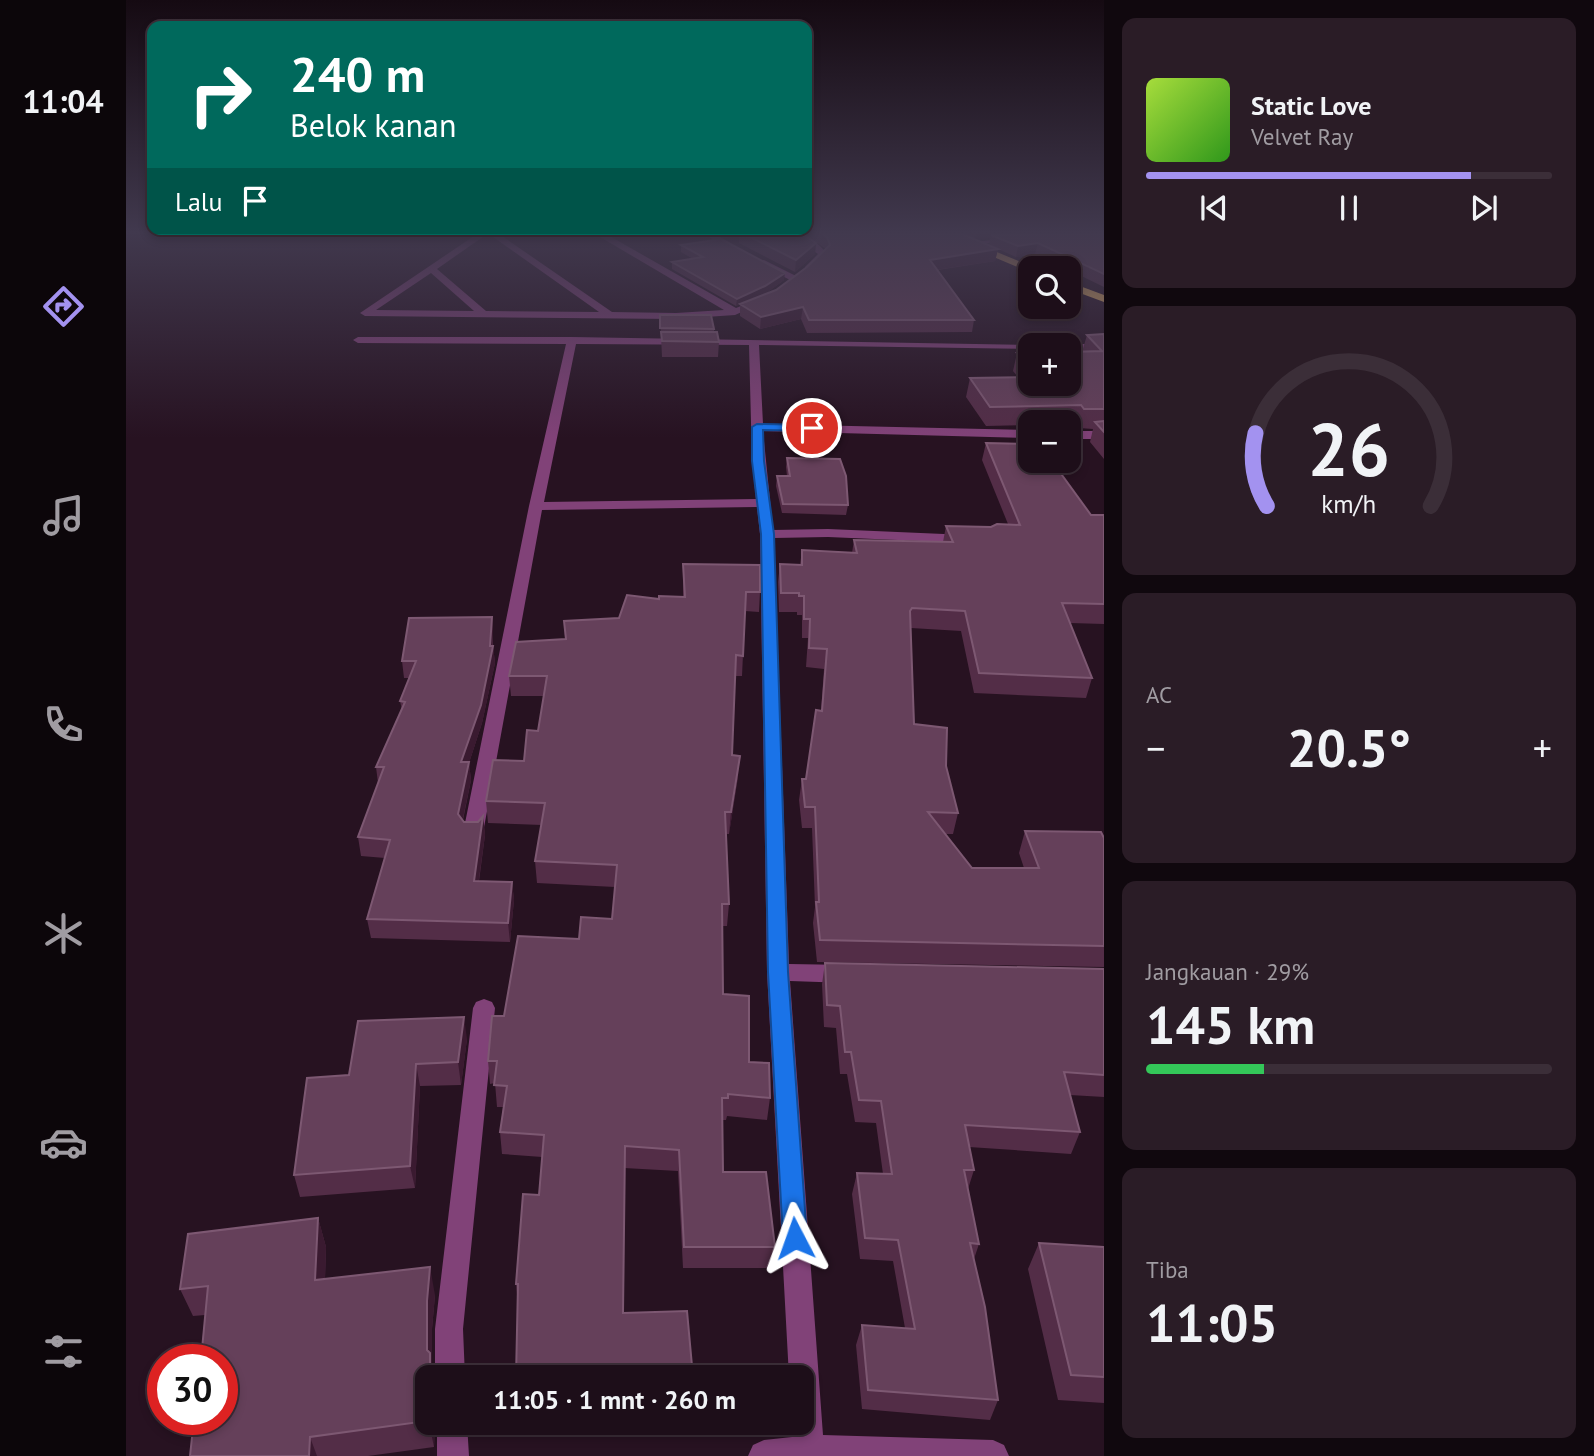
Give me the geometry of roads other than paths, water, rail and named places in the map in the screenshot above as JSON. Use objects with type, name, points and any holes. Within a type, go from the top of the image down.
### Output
[{"type":"street","points":[[382,302],[365,313],[612,317],[735,312],[759,302]]},
{"type":"street","points":[[469,302],[484,315]]},
{"type":"street","points":[[590,302],[612,317]]},
{"type":"street","points":[[717,302],[735,312]]},
{"type":"street","points":[[358,340],[1018,346]]},
{"type":"street","points":[[473,833],[536,506],[572,340]]},
{"type":"street","points":[[754,342],[757,427],[768,534],[778,972],[809,1453]]},
{"type":"street","points":[[1081,347],[1104,347]]},
{"type":"street","points":[[757,427],[1018,434]]},
{"type":"street","points":[[1081,435],[1104,435]]},
{"type":"street","points":[[536,506],[764,503]]},
{"type":"street","points":[[768,534],[828,533],[987,539]]},
{"type":"street","points":[[778,972],[873,975]]},
{"type":"street","points":[[450,1365],[449,1329],[484,1009]]},
{"type":"street","points":[[452,1435],[453,1456]]},
{"type":"street","points":[[764,1456],[809,1453],[993,1456]]}]
